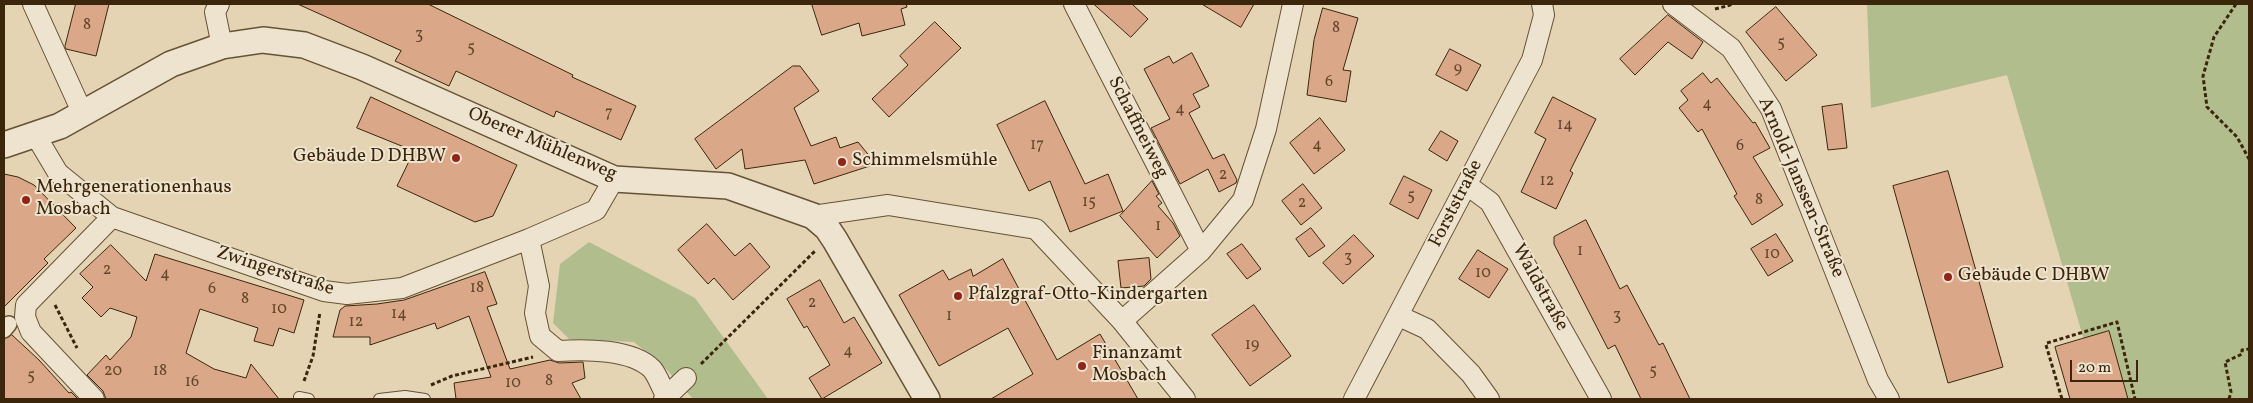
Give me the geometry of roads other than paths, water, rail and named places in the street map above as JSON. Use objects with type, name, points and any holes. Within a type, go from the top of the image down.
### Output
[{"type":"street","points":[[33,4],[82,114]]},
{"type":"street","points":[[219,4],[216,12],[222,46]]},
{"type":"street","name":"Schaffneiweg","points":[[1074,4],[1201,252]]},
{"type":"street","points":[[1122,321],[1201,252],[1242,200],[1266,129],[1293,4]]},
{"type":"street","name":"Forststraße","points":[[1354,399],[1532,60],[1544,15],[1542,4]]},
{"type":"street","name":"Arnold-Janssen-Straße","points":[[1673,4],[1731,48],[1771,108],[1878,380],[1889,399]]},
{"type":"street","name":"Oberer Mühlenweg","points":[[4,145],[36,136],[60,126],[171,64],[222,46],[263,40],[304,45],[362,67],[614,179],[728,186],[813,216],[888,205],[1036,229],[1122,321],[1186,399]]},
{"type":"street","name":"Zwingerstraße","points":[[36,136],[58,174],[112,217],[324,292],[347,294],[402,288],[529,239],[596,210],[614,179]]},
{"type":"street","name":"Waldstraße","points":[[1467,185],[1490,202],[1601,399]]},
{"type":"street","points":[[813,216],[827,228],[826,245],[927,399]]},
{"type":"street","points":[[94,399],[31,332],[13,324],[26,305],[112,217]]},
{"type":"street","points":[[529,239],[539,286],[535,313],[540,336],[558,350],[584,349],[634,357],[652,370],[665,398],[686,378]]},
{"type":"street","points":[[1399,316],[1427,329],[1471,374],[1489,399]]},
{"type":"lane","points":[[379,399],[405,396],[425,399]]},
{"type":"place","name":"Gebäude D DHBW","points":[[456,158]]},
{"type":"place","name":"Schimmelsmühle","points":[[842,162]]},
{"type":"place","name":"Mehrgenerationenhaus Mosbach","points":[[26,200]]},
{"type":"place","name":"Gebäude C DHBW","points":[[1948,277]]},
{"type":"place","name":"Pfalzgraf-Otto-Kindergarten","points":[[958,296]]},
{"type":"place","name":"Finanzamt Mosbach","points":[[1082,366]]}]
